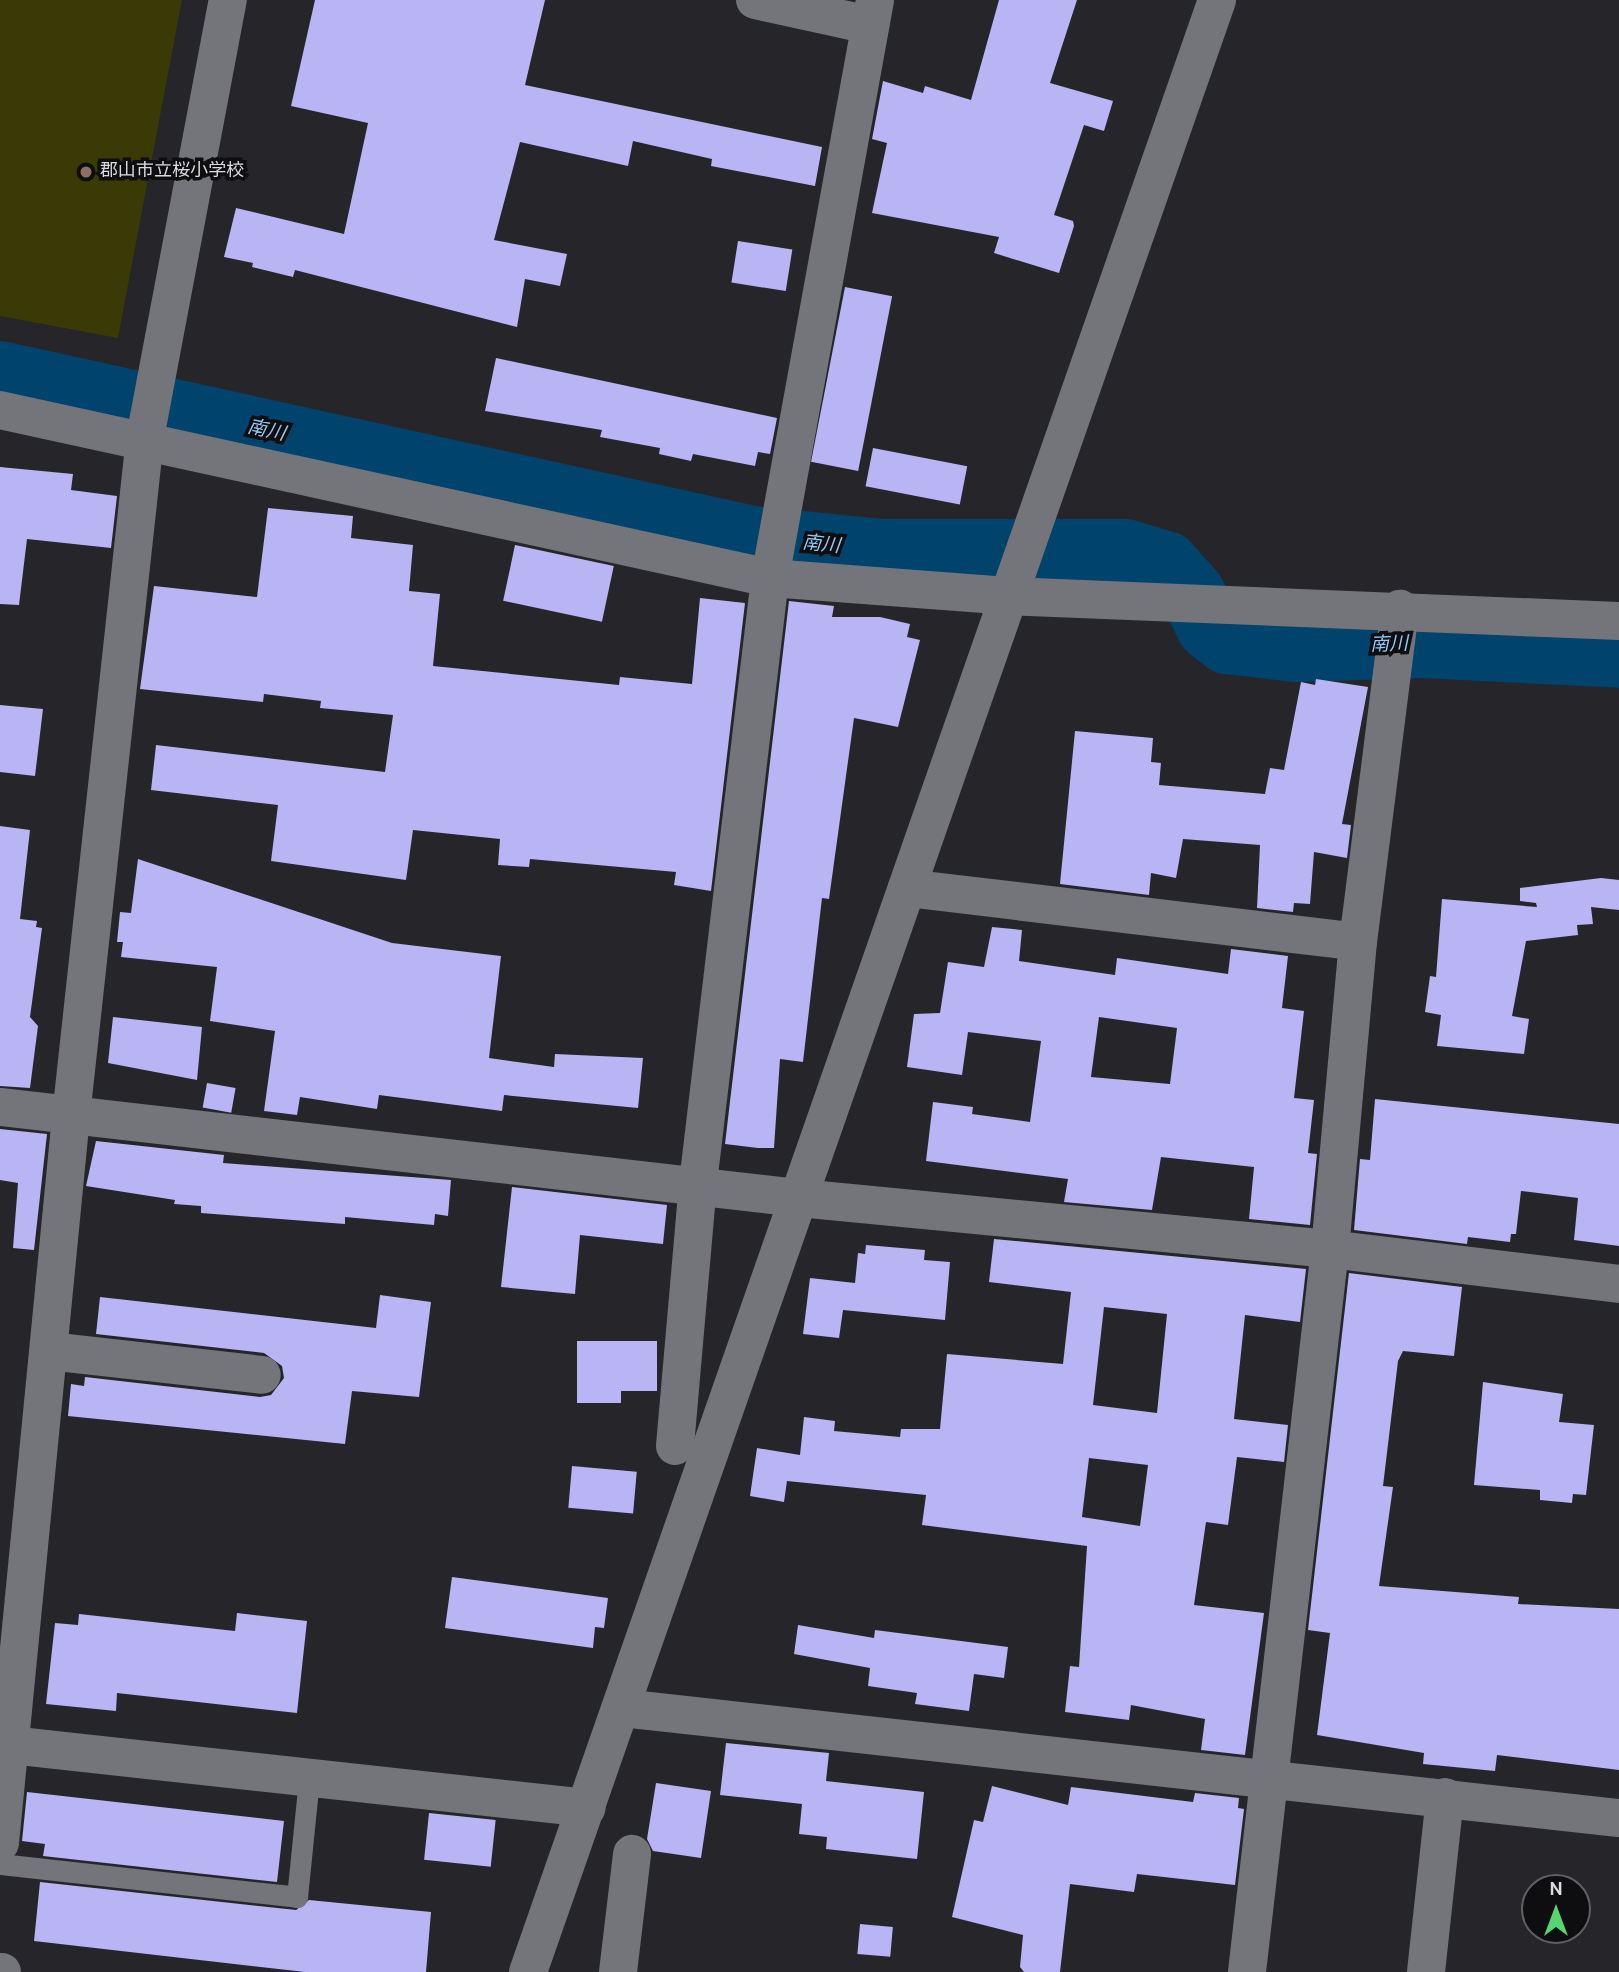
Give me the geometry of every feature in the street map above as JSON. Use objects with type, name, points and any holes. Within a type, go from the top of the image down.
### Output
[{"type":"street","points":[[0,1843],[6,1745],[145,439],[228,0]]},
{"type":"street","points":[[674,1446],[698,1184],[770,578],[872,13],[755,0]]},
{"type":"street","points":[[528,1972],[1217,0]]},
{"type":"street","points":[[0,410],[145,439],[770,578],[1007,596],[1400,609],[1619,621]]},
{"type":"street","points":[[1247,1972],[1330,1249],[1358,942],[1400,609]]},
{"type":"street","points":[[907,888],[1358,942]]},
{"type":"street","points":[[0,1107],[698,1184],[799,1198],[1330,1249],[1619,1284]]},
{"type":"street","points":[[49,1350],[262,1375]]},
{"type":"street","points":[[622,1708],[1269,1777],[1619,1818]]},
{"type":"street","points":[[6,1745],[587,1808]]},
{"type":"street","points":[[1426,1972],[1445,1797]]},
{"type":"street","points":[[618,1972],[632,1854]]},
{"type":"lane","points":[[0,1864],[297,1897],[309,1778]]},
{"type":"shaded area","name":"郡山市立桜小学校","points":[[0,0],[182,0],[118,338],[0,316]]},
{"type":"building","points":[[315,0],[545,0],[525,85],[822,147],[815,186],[711,166],[712,159],[633,141],[628,166],[520,142],[494,240],[567,254],[560,286],[525,279],[517,327],[295,270],[293,277],[252,267],[253,263],[224,257],[236,208],[344,234],[368,123],[291,106]]},
{"type":"building","points":[[999,0],[1077,0],[1050,83],[1113,101],[1104,131],[1084,125],[1054,215],[1073,221],[1074,226],[1059,273],[994,253],[999,237],[872,213],[887,143],[872,139],[883,81],[923,93],[925,86],[971,100]]},
{"type":"building","points":[[738,241],[792,250],[786,291],[731,282]]},
{"type":"building","points":[[845,287],[892,296],[858,471],[811,462]]},
{"type":"building","points":[[496,358],[777,418],[770,454],[758,452],[755,466],[693,454],[691,461],[659,454],[660,448],[600,437],[602,430],[485,411]]},
{"type":"building","points":[[873,448],[967,466],[960,505],[866,486]]},
{"type":"building","points":[[0,467],[73,474],[71,490],[117,496],[111,548],[27,539],[19,605],[0,604]]},
{"type":"building","points":[[268,508],[353,516],[351,538],[413,545],[409,591],[440,594],[433,666],[619,685],[620,677],[692,684],[700,598],[745,603],[711,891],[674,885],[676,872],[530,859],[529,867],[498,865],[500,839],[413,830],[406,880],[271,861],[278,805],[151,790],[156,745],[385,772],[393,715],[320,708],[321,701],[264,694],[263,702],[140,689],[154,586],[257,597]]},
{"type":"building","points":[[515,545],[614,566],[602,622],[503,601]]},
{"type":"building","points":[[789,601],[834,606],[832,617],[880,617],[910,624],[907,637],[920,640],[898,727],[854,718],[829,899],[822,898],[803,1062],[780,1059],[774,1148],[758,1148],[725,1144]]},
{"type":"building","points":[[1316,679],[1368,687],[1342,824],[1351,825],[1347,858],[1314,852],[1310,904],[1294,903],[1293,912],[1257,908],[1260,845],[1183,839],[1176,878],[1151,873],[1149,895],[1060,884],[1075,731],[1153,738],[1151,762],[1161,763],[1159,785],[1265,794],[1270,768],[1284,770],[1301,682],[1315,685]]},
{"type":"building","points":[[0,705],[43,709],[35,776],[0,772]]},
{"type":"building","points":[[0,826],[30,830],[20,919],[37,921],[36,927],[42,928],[30,1017],[38,1026],[30,1088],[0,1086]]},
{"type":"building","points":[[138,859],[392,943],[501,956],[489,1058],[554,1067],[555,1054],[643,1058],[638,1108],[504,1095],[502,1111],[379,1095],[377,1109],[300,1097],[297,1115],[264,1111],[275,1031],[210,1021],[217,967],[121,957],[123,942],[117,942],[120,912],[131,913]]},
{"type":"building","points":[[1601,878],[1619,880],[1619,910],[1591,907],[1593,924],[1577,925],[1578,935],[1526,941],[1512,1016],[1529,1019],[1524,1054],[1437,1046],[1441,1015],[1425,1012],[1430,976],[1436,977],[1442,899],[1537,907],[1536,903],[1520,901],[1520,888]]},
{"type":"building","points":[[992,927],[1022,930],[1019,961],[1115,975],[1117,958],[1228,974],[1231,949],[1288,956],[1282,1008],[1304,1011],[1294,1098],[1314,1100],[1308,1153],[1317,1154],[1310,1225],[1249,1219],[1254,1167],[1161,1157],[1152,1210],[1064,1202],[1068,1179],[926,1161],[933,1102],[973,1107],[972,1114],[1030,1122],[1041,1041],[968,1032],[962,1075],[907,1067],[914,1014],[940,1013],[948,962],[984,967]],"holes":[[[1099,1017],[1177,1028],[1170,1084],[1091,1077]]]},
{"type":"building","points":[[113,1017],[202,1027],[197,1080],[108,1063]]},
{"type":"building","points":[[207,1083],[236,1088],[231,1113],[203,1108]]},
{"type":"building","points":[[1375,1099],[1619,1124],[1619,1246],[1574,1240],[1578,1198],[1521,1191],[1516,1234],[1511,1234],[1510,1242],[1468,1237],[1467,1244],[1354,1230],[1360,1159],[1370,1160]]},
{"type":"building","points":[[0,1129],[47,1134],[34,1250],[13,1248],[18,1183],[0,1180]]},
{"type":"building","points":[[96,1141],[224,1155],[223,1163],[451,1180],[448,1216],[435,1214],[434,1225],[345,1217],[345,1224],[201,1213],[201,1206],[174,1204],[175,1200],[86,1186]]},
{"type":"building","points":[[512,1187],[667,1205],[663,1244],[580,1235],[575,1294],[501,1287]]},
{"type":"building","points":[[994,1239],[1306,1269],[1300,1322],[1245,1315],[1234,1419],[1288,1425],[1284,1462],[1237,1457],[1228,1525],[1206,1522],[1194,1605],[1264,1613],[1245,1755],[1201,1750],[1205,1719],[1131,1705],[1129,1720],[1065,1712],[1070,1666],[1079,1667],[1087,1546],[922,1525],[926,1495],[787,1481],[784,1502],[750,1496],[757,1448],[800,1455],[804,1417],[835,1421],[834,1431],[900,1437],[901,1429],[940,1429],[947,1354],[1063,1364],[1071,1292],[989,1282]],"holes":[[[1104,1307],[1167,1314],[1157,1413],[1093,1405]],[[1089,1458],[1148,1465],[1140,1526],[1082,1517]]]},
{"type":"building","points":[[866,1245],[925,1250],[924,1260],[950,1262],[945,1320],[843,1310],[839,1338],[803,1334],[810,1278],[855,1283],[858,1253],[865,1254]]},
{"type":"building","points":[[1349,1273],[1462,1287],[1454,1356],[1403,1351],[1398,1361],[1383,1486],[1393,1487],[1379,1586],[1519,1597],[1518,1604],[1619,1609],[1619,1770],[1497,1755],[1495,1771],[1423,1764],[1424,1753],[1317,1735],[1330,1633],[1308,1630]]},
{"type":"building","points":[[380,1295],[431,1302],[419,1397],[352,1391],[345,1444],[68,1416],[71,1384],[84,1386],[85,1377],[260,1397],[271,1395],[284,1378],[282,1366],[264,1353],[96,1334],[100,1297],[376,1328]]},
{"type":"building","points":[[577,1341],[657,1341],[657,1391],[621,1391],[621,1403],[577,1403]]},
{"type":"building","points":[[1483,1382],[1563,1394],[1559,1422],[1594,1425],[1586,1495],[1573,1494],[1572,1503],[1540,1500],[1540,1490],[1474,1485]]},
{"type":"building","points":[[572,1466],[637,1472],[633,1514],[568,1508]]},
{"type":"building","points":[[452,1577],[608,1598],[604,1628],[595,1627],[593,1648],[445,1628]]},
{"type":"building","points":[[237,1613],[307,1621],[297,1713],[117,1693],[116,1711],[46,1704],[55,1623],[78,1625],[79,1614],[235,1631]]},
{"type":"building","points":[[798,1625],[874,1638],[875,1630],[1008,1647],[1004,1678],[974,1674],[969,1711],[915,1704],[917,1693],[868,1686],[870,1668],[794,1654]]},
{"type":"building","points":[[726,1743],[829,1753],[826,1781],[924,1792],[917,1859],[826,1849],[827,1837],[799,1834],[802,1804],[720,1795]]},
{"type":"building","points":[[656,1783],[711,1791],[701,1858],[653,1851],[647,1839]]},
{"type":"building","points":[[992,1786],[1068,1805],[1071,1787],[1193,1802],[1195,1793],[1239,1798],[1238,1808],[1244,1809],[1235,1885],[1137,1874],[1134,1892],[1070,1884],[1060,1972],[1024,1972],[1020,1967],[1023,1935],[952,1917],[974,1820],[983,1822]]},
{"type":"building","points":[[27,1792],[284,1821],[277,1882],[43,1856],[45,1844],[22,1841]]},
{"type":"building","points":[[429,1813],[496,1820],[491,1867],[424,1860]]},
{"type":"building","points":[[40,1882],[296,1910],[309,1900],[431,1912],[426,1972],[305,1972],[34,1941]]},
{"type":"building","points":[[860,1924],[893,1927],[890,1957],[857,1954]]},
{"type":"waterway","name":"南川","points":[[0,374],[753,539],[880,552],[1125,552],[1166,564],[1192,593],[1209,627],[1227,641],[1296,649],[1423,645],[1619,655]]},
{"type":"place","name":"郡山市立桜小学校","points":[[86,172]]}]
